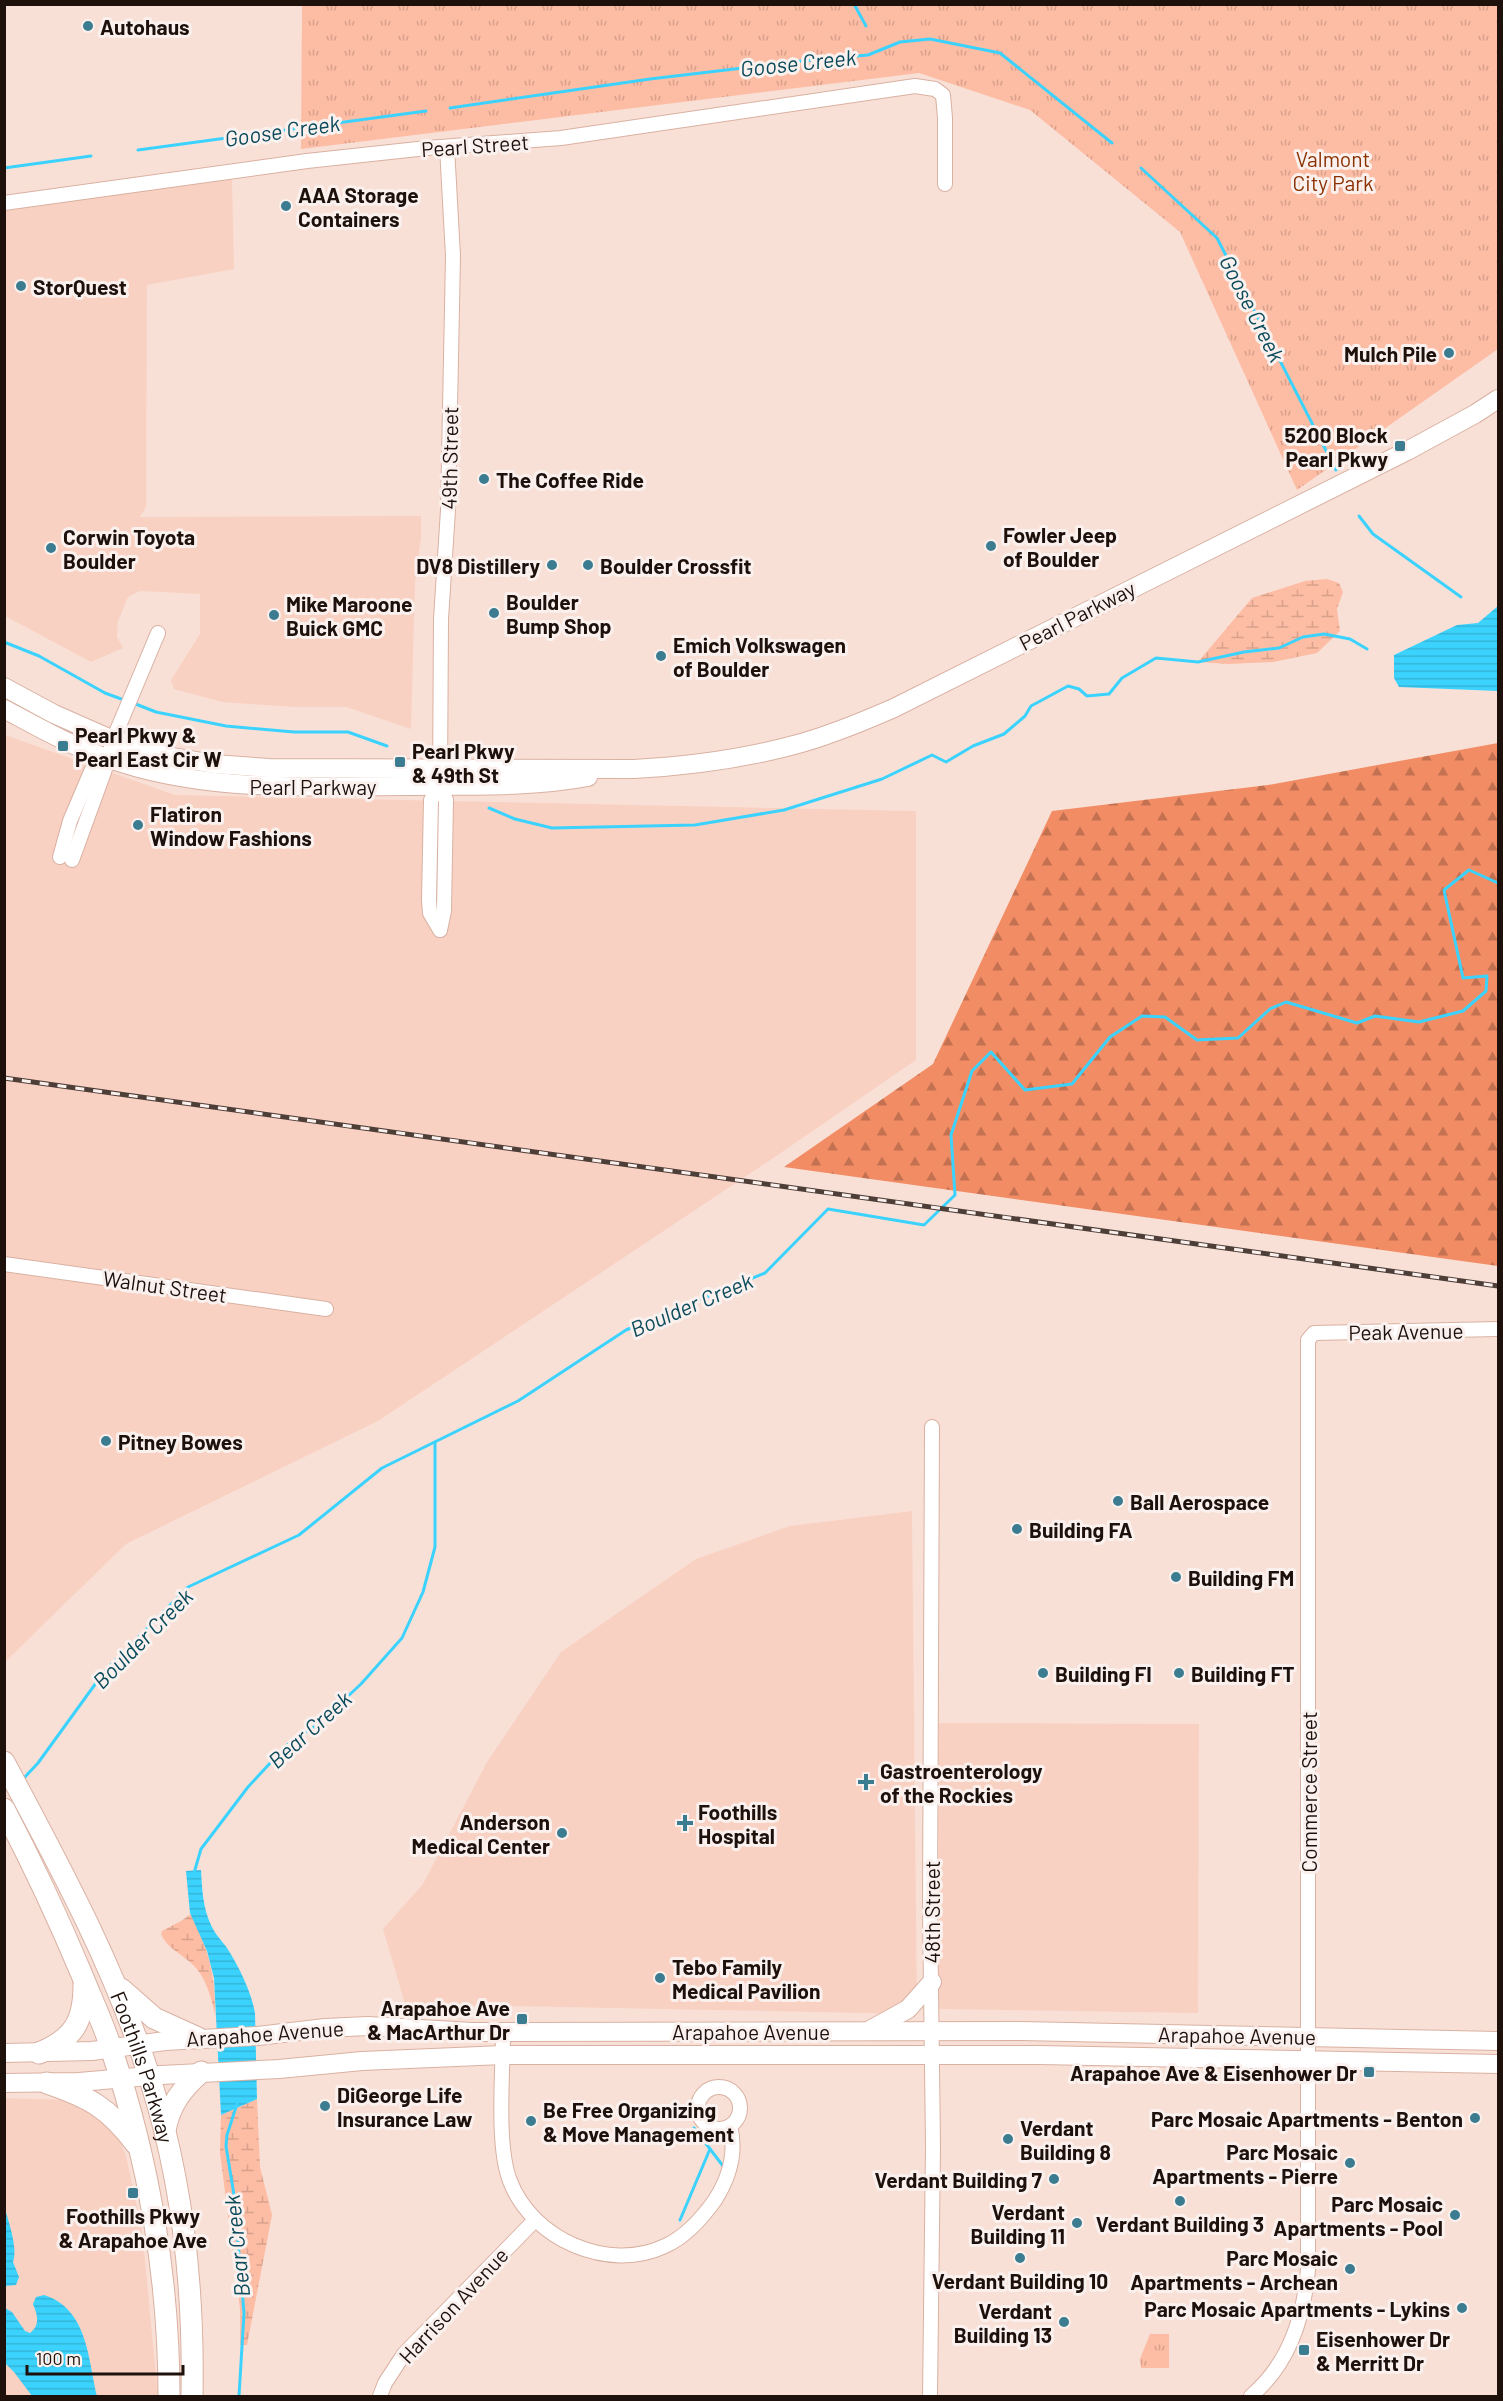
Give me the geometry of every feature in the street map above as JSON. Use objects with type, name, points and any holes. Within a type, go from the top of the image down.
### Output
[{"type":"highway","name":"Foothills Parkway","points":[[4,1762],[88,1922],[115,1983],[150,2076],[165,2130],[180,2206],[189,2272],[192,2397]]},
{"type":"highway","name":"Foothills Parkway","points":[[4,1809],[37,1871],[112,2049],[121,2079],[140,2149],[158,2249],[169,2397]]},
{"type":"highway","points":[[39,2053],[59,2044],[73,2031],[83,2006],[84,1981]]},
{"type":"highway","points":[[115,1983],[133,2002],[154,2018],[198,2038]]},
{"type":"highway","points":[[165,2130],[168,2115],[176,2099],[201,2072]]},
{"type":"highway","points":[[47,2083],[79,2094],[101,2106],[118,2121],[140,2149]]},
{"type":"main road","name":"Pearl Parkway","points":[[4,709],[49,733],[106,758],[163,774],[232,785],[634,769],[698,764],[759,754],[828,735],[894,708],[1424,442],[1498,399]]},
{"type":"main road","name":"Pearl Parkway","points":[[4,687],[54,714],[113,740],[167,756],[243,767],[440,777]]},
{"type":"main road","points":[[868,2031],[908,2009],[932,1982]]},
{"type":"main road","name":"Arapahoe Avenue","points":[[4,2053],[112,2049],[198,2038],[258,2036],[363,2026],[503,2032],[932,2031],[1498,2041]]},
{"type":"main road","name":"Arapahoe Avenue","points":[[4,2083],[121,2079],[362,2061],[503,2055],[932,2054],[1498,2064]]},
{"type":"street","name":"Pearl Street","points":[[4,203],[307,161],[561,138],[915,86],[935,90],[942,95],[945,118],[945,184]]},
{"type":"street","name":"49th Street","points":[[440,777],[441,619],[448,510],[452,298],[452,224],[447,147]]},
{"type":"street","points":[[66,858],[104,772],[106,758],[158,633]]},
{"type":"street","points":[[440,777],[446,800],[444,911],[440,930],[430,913],[429,864],[431,800],[440,777]]},
{"type":"street","name":"Walnut Street","points":[[4,1264],[326,1309]]},
{"type":"street","name":"Peak Avenue","points":[[1314,1333],[1498,1329]]},
{"type":"street","name":"Commerce Street","points":[[1256,2395],[1287,2353],[1298,2325],[1306,2294],[1309,2037],[1308,1340],[1314,1333]]},
{"type":"street","name":"48th Street","points":[[930,2397],[932,1427]]},
{"type":"street","points":[[503,2032],[505,2163],[517,2197],[535,2220],[556,2236],[580,2248],[602,2254],[638,2253],[665,2247],[694,2225],[716,2197],[728,2173],[733,2147],[730,2127]]},
{"type":"street","name":"Harrison Avenue","points":[[380,2397],[385,2383],[404,2354],[535,2220]]},
{"type":"shaded area","points":[[232,179],[234,269],[147,285],[146,507],[140,517],[421,516],[415,583],[411,729],[346,707],[293,707],[222,702],[174,689],[171,680],[200,634],[200,594],[140,591],[128,597],[118,621],[117,637],[123,648],[91,662],[5,616],[5,209]]},
{"type":"shaded area","points":[[5,735],[175,795],[916,811],[916,1060],[772,1159],[378,1421],[126,1544],[5,1662]]},
{"type":"shaded area","name":"Foothills Hospital","points":[[912,1511],[917,2014],[405,2004],[383,1929],[423,1884],[487,1762],[561,1652],[696,1559],[790,1526]]},
{"type":"shaded area","points":[[939,1723],[1199,1724],[1198,2013],[938,2009]]},
{"type":"shaded area","points":[[4,2098],[73,2100],[94,2107],[118,2136],[126,2156],[142,2229],[158,2396],[5,2396]]},
{"type":"green space","name":"Valmont City Park","points":[[302,5],[1498,5],[1498,349],[1297,490],[1180,232],[1030,110],[919,73],[301,149]]},
{"type":"green space","points":[[1327,579],[1339,583],[1343,592],[1337,609],[1340,631],[1317,653],[1273,662],[1229,664],[1198,662],[1252,598],[1305,581]]},
{"type":"green space","points":[[1498,743],[1498,1266],[784,1167],[933,1064],[1052,811],[1268,785]]},
{"type":"green space","points":[[191,1914],[210,1962],[215,2014],[210,1994],[201,1974],[170,1947],[161,1934],[162,1931]]},
{"type":"green space","points":[[257,2099],[260,2167],[272,2215],[247,2345],[240,2345],[240,2309],[220,2153],[221,2115]]},
{"type":"green space","points":[[1150,2334],[1169,2334],[1169,2368],[1141,2368],[1140,2359]]},
{"type":"water","points":[[1498,606],[1498,691],[1399,687],[1394,678],[1394,655],[1457,625],[1478,623]]},
{"type":"water","points":[[201,1870],[203,1898],[208,1919],[240,1971],[251,1996],[255,2013],[257,2099],[221,2115],[214,1978],[207,1951],[190,1913],[186,1871]]},
{"type":"water","points":[[5,2209],[14,2243],[13,2262],[19,2277],[16,2285],[5,2286]]},
{"type":"water","points":[[44,2295],[59,2302],[70,2311],[78,2323],[88,2351],[97,2396],[32,2396],[5,2363],[5,2308],[12,2312],[25,2331],[30,2333],[37,2323],[33,2304],[36,2297]]},
{"type":"waterway","points":[[854,4],[866,26]]},
{"type":"waterway","name":"Goose Creek","points":[[450,108],[650,79],[868,55],[900,42],[930,39],[1000,53],[1112,143]]},
{"type":"waterway","name":"Goose Creek","points":[[138,150],[426,111]]},
{"type":"waterway","name":"Goose Creek","points":[[4,168],[91,156]]},
{"type":"waterway","name":"Goose Creek","points":[[1141,168],[1217,238],[1336,470]]},
{"type":"waterway","name":"Goose Creek","points":[[1359,516],[1373,534],[1461,597]]},
{"type":"waterway","points":[[489,808],[515,819],[552,828],[695,825],[784,810],[882,779],[932,755],[946,762],[973,746],[1004,734],[1025,716],[1031,706],[1068,686],[1079,689],[1087,696],[1109,694],[1122,678],[1156,658],[1198,662],[1244,652],[1279,648],[1303,637],[1324,634],[1350,639],[1367,649]]},
{"type":"waterway","points":[[4,642],[39,656],[105,693],[124,700]]},
{"type":"waterway","points":[[133,703],[156,712],[226,726],[294,732],[348,732],[387,746]]},
{"type":"waterway","name":"Boulder Creek","points":[[23,1779],[38,1763],[104,1672],[188,1587],[299,1535],[382,1468],[518,1401],[626,1330],[765,1273],[828,1209],[924,1225],[955,1195],[951,1135],[972,1071],[991,1052],[1025,1090],[1072,1084],[1110,1037],[1142,1016],[1165,1017],[1197,1040],[1238,1038],[1270,1009],[1286,1002],[1357,1023],[1375,1016],[1419,1022],[1463,1011],[1486,991],[1487,976],[1463,978],[1444,890],[1469,870],[1498,883]]},
{"type":"waterway","name":"Bear Creek","points":[[194,1873],[201,1849],[248,1787],[286,1746],[318,1724],[361,1684],[402,1638],[423,1592],[435,1547],[435,1442]]},
{"type":"waterway","name":"Bear Creek","points":[[237,2104],[227,2135],[226,2146],[234,2195],[244,2313],[239,2396]]},
{"type":"waterway","points":[[694,2128],[723,2166]]},
{"type":"waterway","points":[[680,2220],[710,2149]]},
{"type":"railway","points":[[4,1078],[1498,1286]]},
{"type":"place","name":"Autohaus","points":[[88,26]]},
{"type":"place","name":"AAA Storage Containers","points":[[286,206]]},
{"type":"place","name":"StorQuest","points":[[21,286]]},
{"type":"place","name":"Mulch Pile","points":[[1449,353]]},
{"type":"place","name":"5200 Block Pearl Pkwy","points":[[1400,446]]},
{"type":"place","name":"The Coffee Ride","points":[[484,479]]},
{"type":"place","name":"Fowler Jeep of Boulder","points":[[991,546]]},
{"type":"place","name":"Corwin Toyota Boulder","points":[[51,548]]},
{"type":"place","name":"DV8 Distillery","points":[[552,565]]},
{"type":"place","name":"Boulder Crossfit","points":[[588,565]]},
{"type":"place","name":"Boulder Bump Shop","points":[[494,613]]},
{"type":"place","name":"Mike Maroone Buick GMC","points":[[274,615]]},
{"type":"place","name":"Emich Volkswagen of Boulder","points":[[661,656]]},
{"type":"place","name":"Pearl Pkwy & Pearl East Cir W","points":[[63,746]]},
{"type":"place","name":"Pearl Pkwy & 49th St","points":[[400,762]]},
{"type":"place","name":"Flatiron Window Fashions","points":[[138,825]]},
{"type":"place","name":"Pitney Bowes","points":[[106,1441]]},
{"type":"place","name":"Ball Aerospace","points":[[1118,1501]]},
{"type":"place","name":"Building FA","points":[[1017,1529]]},
{"type":"place","name":"Building FM","points":[[1176,1577]]},
{"type":"place","name":"Building FI","points":[[1043,1673]]},
{"type":"place","name":"Building FT","points":[[1179,1673]]},
{"type":"place","name":"Gastroenterology of the Rockies","points":[[866,1782]]},
{"type":"place","name":"Foothills Hospital","points":[[685,1823]]},
{"type":"place","name":"Anderson Medical Center","points":[[562,1833]]},
{"type":"place","name":"Tebo Family Medical Pavilion","points":[[660,1978]]},
{"type":"place","name":"Arapahoe Ave & MacArthur Dr","points":[[522,2019]]},
{"type":"place","name":"Arapahoe Ave & Eisenhower Dr","points":[[1369,2072]]},
{"type":"place","name":"DiGeorge Life Insurance Law","points":[[325,2106]]},
{"type":"place","name":"Parc Mosaic Apartments - Benton","points":[[1475,2118]]},
{"type":"place","name":"Be Free Organizing & Move Management","points":[[531,2121]]},
{"type":"place","name":"Verdant Building 8","points":[[1008,2139]]},
{"type":"place","name":"Parc Mosaic Apartments - Pierre","points":[[1350,2163]]},
{"type":"place","name":"Verdant Building 7","points":[[1054,2179]]},
{"type":"place","name":"Foothills Pkwy & Arapahoe Ave","points":[[133,2193]]},
{"type":"place","name":"Verdant Building 3","points":[[1180,2201]]},
{"type":"place","name":"Parc Mosaic Apartments - Pool","points":[[1455,2215]]},
{"type":"place","name":"Verdant Building 11","points":[[1077,2223]]},
{"type":"place","name":"Verdant Building 10","points":[[1020,2258]]},
{"type":"place","name":"Parc Mosaic Apartments - Archean","points":[[1350,2269]]},
{"type":"place","name":"Parc Mosaic Apartments - Lykins","points":[[1462,2308]]},
{"type":"place","name":"Verdant Building 13","points":[[1064,2322]]},
{"type":"place","name":"Eisenhower Dr & Merritt Dr","points":[[1304,2350]]}]
